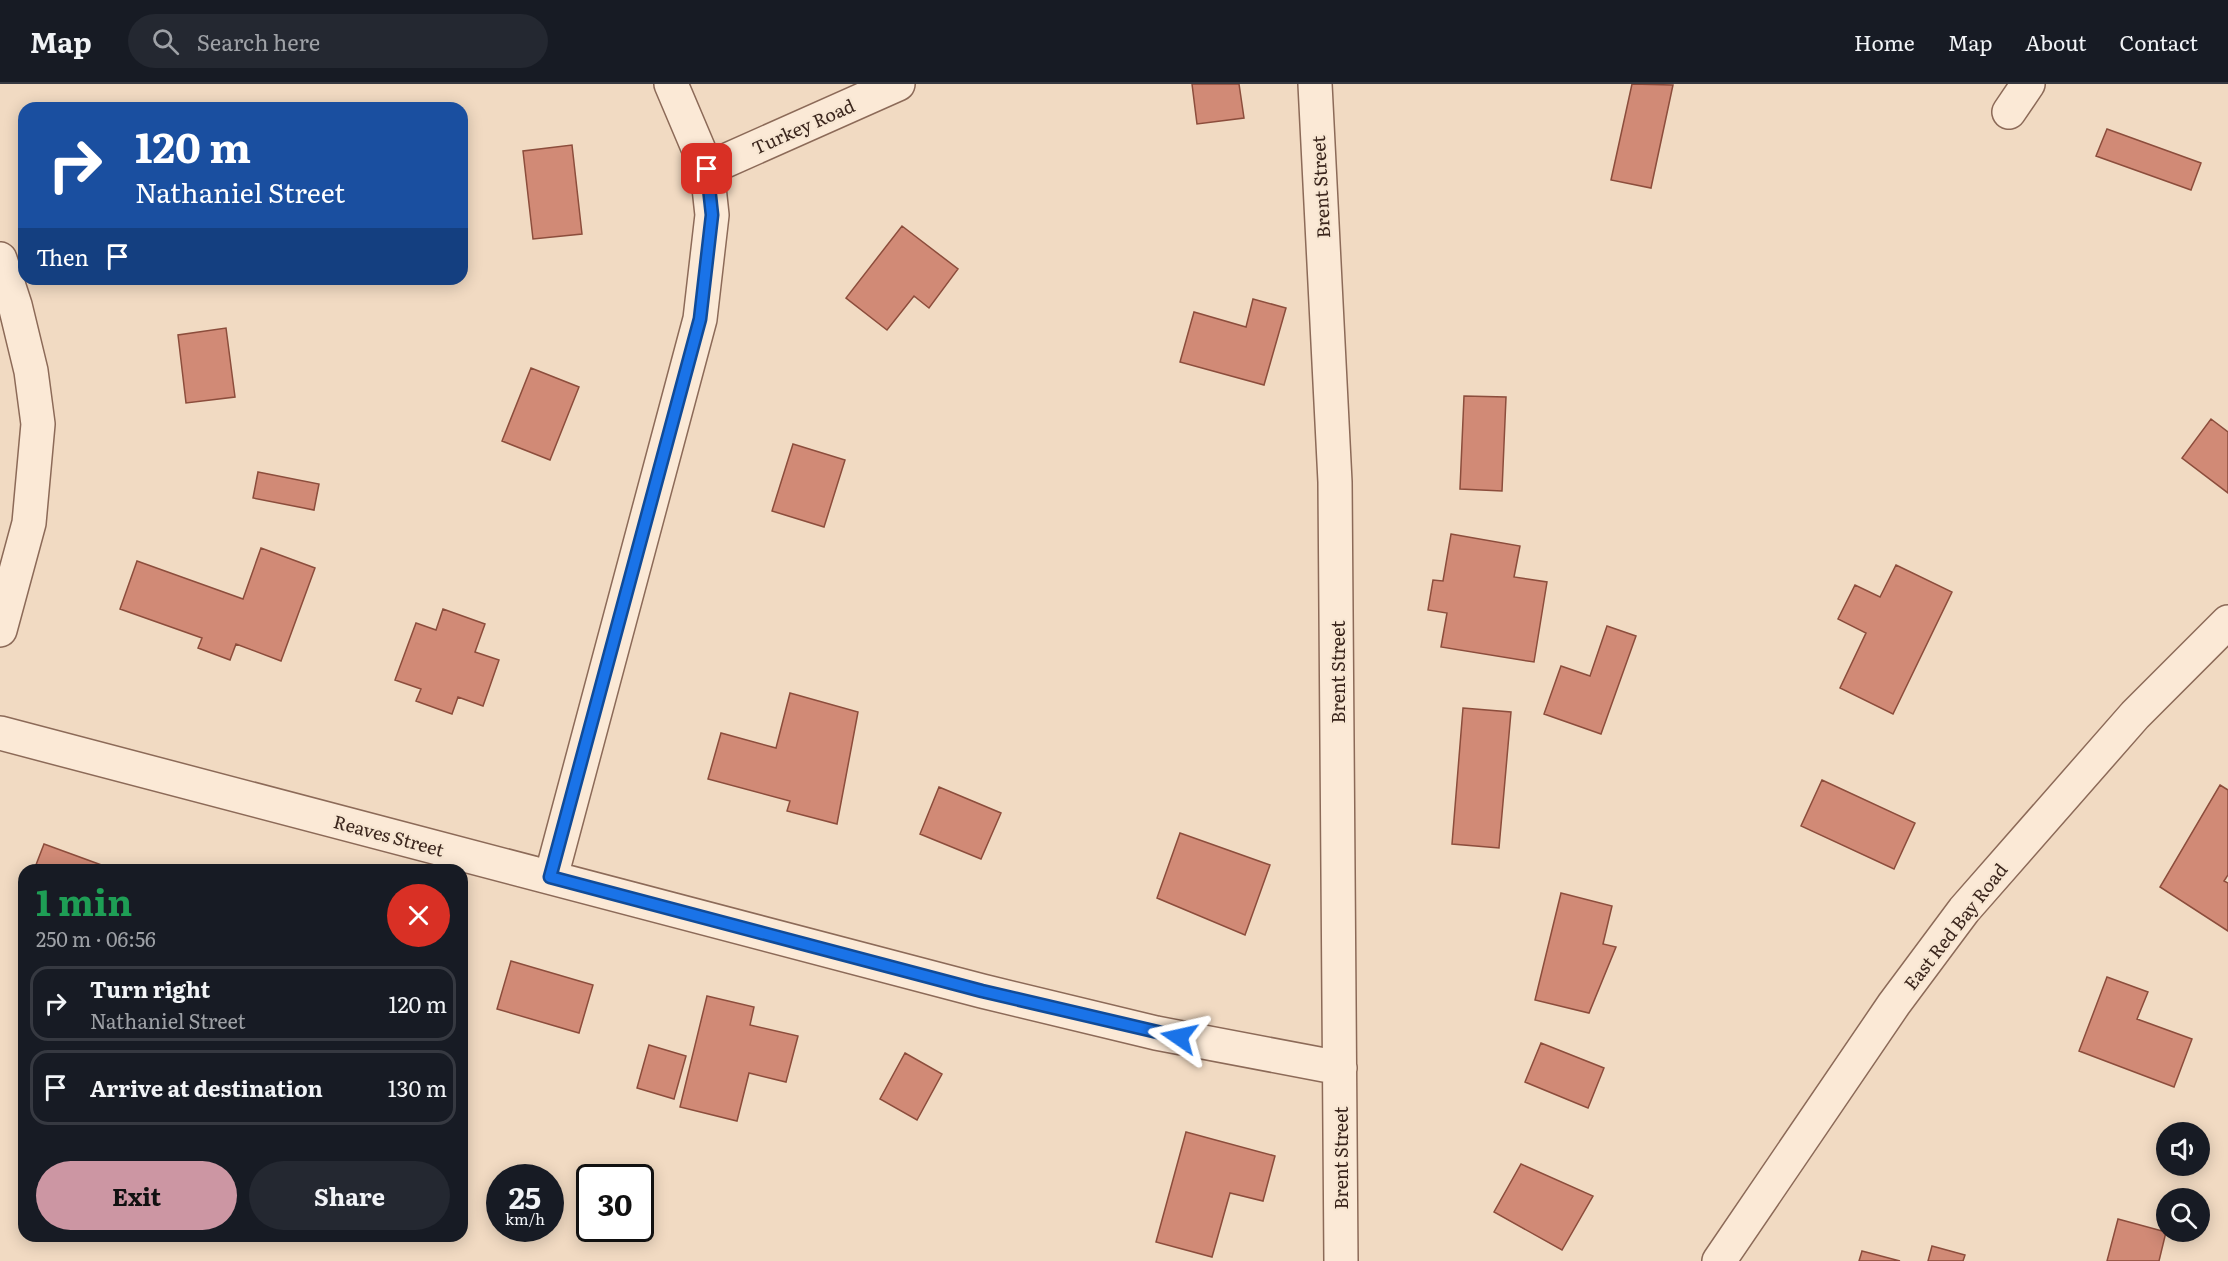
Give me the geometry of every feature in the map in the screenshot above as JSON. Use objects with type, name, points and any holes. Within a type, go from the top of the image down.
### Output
[{"type":"street","points":[[550,877],[700,319],[712,215],[707,169],[670,84]]},
{"type":"street","name":"Turkey Road","points":[[707,169],[898,84]]},
{"type":"street","name":"Brent Street","points":[[1315,84],[1335,482],[1341,1261]]},
{"type":"street","points":[[2009,112],[2028,84]]},
{"type":"street","points":[[0,259],[15,305],[31,371],[38,424],[29,523],[0,630]]},
{"type":"street","name":"East Red Bay Road","points":[[1719,1261],[1894,1004],[1964,910],[2135,715],[2224,634]]},
{"type":"street","name":"Reaves Street","points":[[0,733],[982,991],[1156,1033],[1340,1068]]},
{"type":"building","points":[[1192,84],[1239,84],[1244,118],[1197,124]]},
{"type":"building","points":[[1632,84],[1673,85],[1651,188],[1611,180]]},
{"type":"building","points":[[2107,129],[2201,163],[2191,190],[2096,156]]},
{"type":"building","points":[[572,145],[582,234],[533,239],[523,151]]},
{"type":"building","points":[[902,226],[958,269],[929,308],[914,296],[887,330],[846,298]]},
{"type":"building","points":[[1253,299],[1286,308],[1264,385],[1180,362],[1194,312],[1246,327]]},
{"type":"building","points":[[226,328],[235,397],[186,403],[178,335]]},
{"type":"building","points":[[531,368],[579,387],[550,460],[502,441]]},
{"type":"building","points":[[1464,396],[1506,397],[1502,491],[1460,489]]},
{"type":"building","points":[[2211,419],[2228,432],[2228,493],[2182,458]]},
{"type":"building","points":[[793,444],[845,460],[824,527],[772,511]]},
{"type":"building","points":[[258,472],[319,484],[314,510],[253,498]]},
{"type":"building","points":[[1451,534],[1520,546],[1514,577],[1547,582],[1534,662],[1441,647],[1447,613],[1428,610],[1433,580],[1443,581]]},
{"type":"building","points":[[261,548],[315,568],[281,661],[236,644],[230,660],[198,648],[202,638],[120,609],[137,561],[243,599]]},
{"type":"building","points":[[1896,565],[1952,592],[1893,714],[1840,688],[1866,633],[1838,619],[1855,585],[1880,597]]},
{"type":"building","points":[[443,609],[485,624],[475,652],[499,660],[483,706],[458,697],[452,714],[416,701],[421,689],[395,680],[416,623],[436,630]]},
{"type":"building","points":[[1607,626],[1636,636],[1601,734],[1544,714],[1561,666],[1590,676]]},
{"type":"building","points":[[790,693],[858,712],[837,824],[787,811],[790,801],[708,779],[721,733],[776,748]]},
{"type":"building","points":[[1463,708],[1511,712],[1499,848],[1452,844]]},
{"type":"building","points":[[1822,780],[1915,823],[1894,869],[1801,826]]},
{"type":"building","points":[[2220,785],[2228,790],[2228,875],[2224,881],[2228,883],[2228,931],[2160,887]]},
{"type":"building","points":[[939,787],[1001,813],[981,859],[920,834]]},
{"type":"building","points":[[1180,833],[1270,865],[1245,935],[1157,898]]},
{"type":"building","points":[[44,844],[99,864],[36,864]]},
{"type":"building","points":[[1561,893],[1612,906],[1603,944],[1616,947],[1589,1013],[1535,1000]]},
{"type":"building","points":[[511,961],[593,985],[579,1033],[497,1009]]},
{"type":"building","points":[[2107,977],[2148,992],[2137,1019],[2192,1039],[2174,1087],[2079,1051]]},
{"type":"building","points":[[707,996],[754,1007],[750,1025],[798,1036],[786,1082],[749,1073],[737,1121],[680,1107]]},
{"type":"building","points":[[1541,1043],[1604,1068],[1588,1108],[1525,1082]]},
{"type":"building","points":[[649,1045],[686,1056],[674,1099],[637,1088]]},
{"type":"building","points":[[905,1053],[942,1074],[917,1120],[880,1099]]},
{"type":"building","points":[[1186,1132],[1275,1156],[1263,1201],[1230,1193],[1212,1257],[1156,1242]]},
{"type":"building","points":[[1521,1164],[1593,1196],[1562,1250],[1494,1212]]},
{"type":"building","points":[[2118,1219],[2156,1229],[2156,1242],[2164,1242],[2159,1261],[2107,1261]]},
{"type":"building","points":[[1932,1246],[1965,1255],[1963,1261],[1928,1261]]},
{"type":"building","points":[[1862,1251],[1900,1261],[1859,1261]]},
{"type":"route","points":[[707,169],[712,215],[700,319],[550,877],[982,991],[1179,1037]]}]
